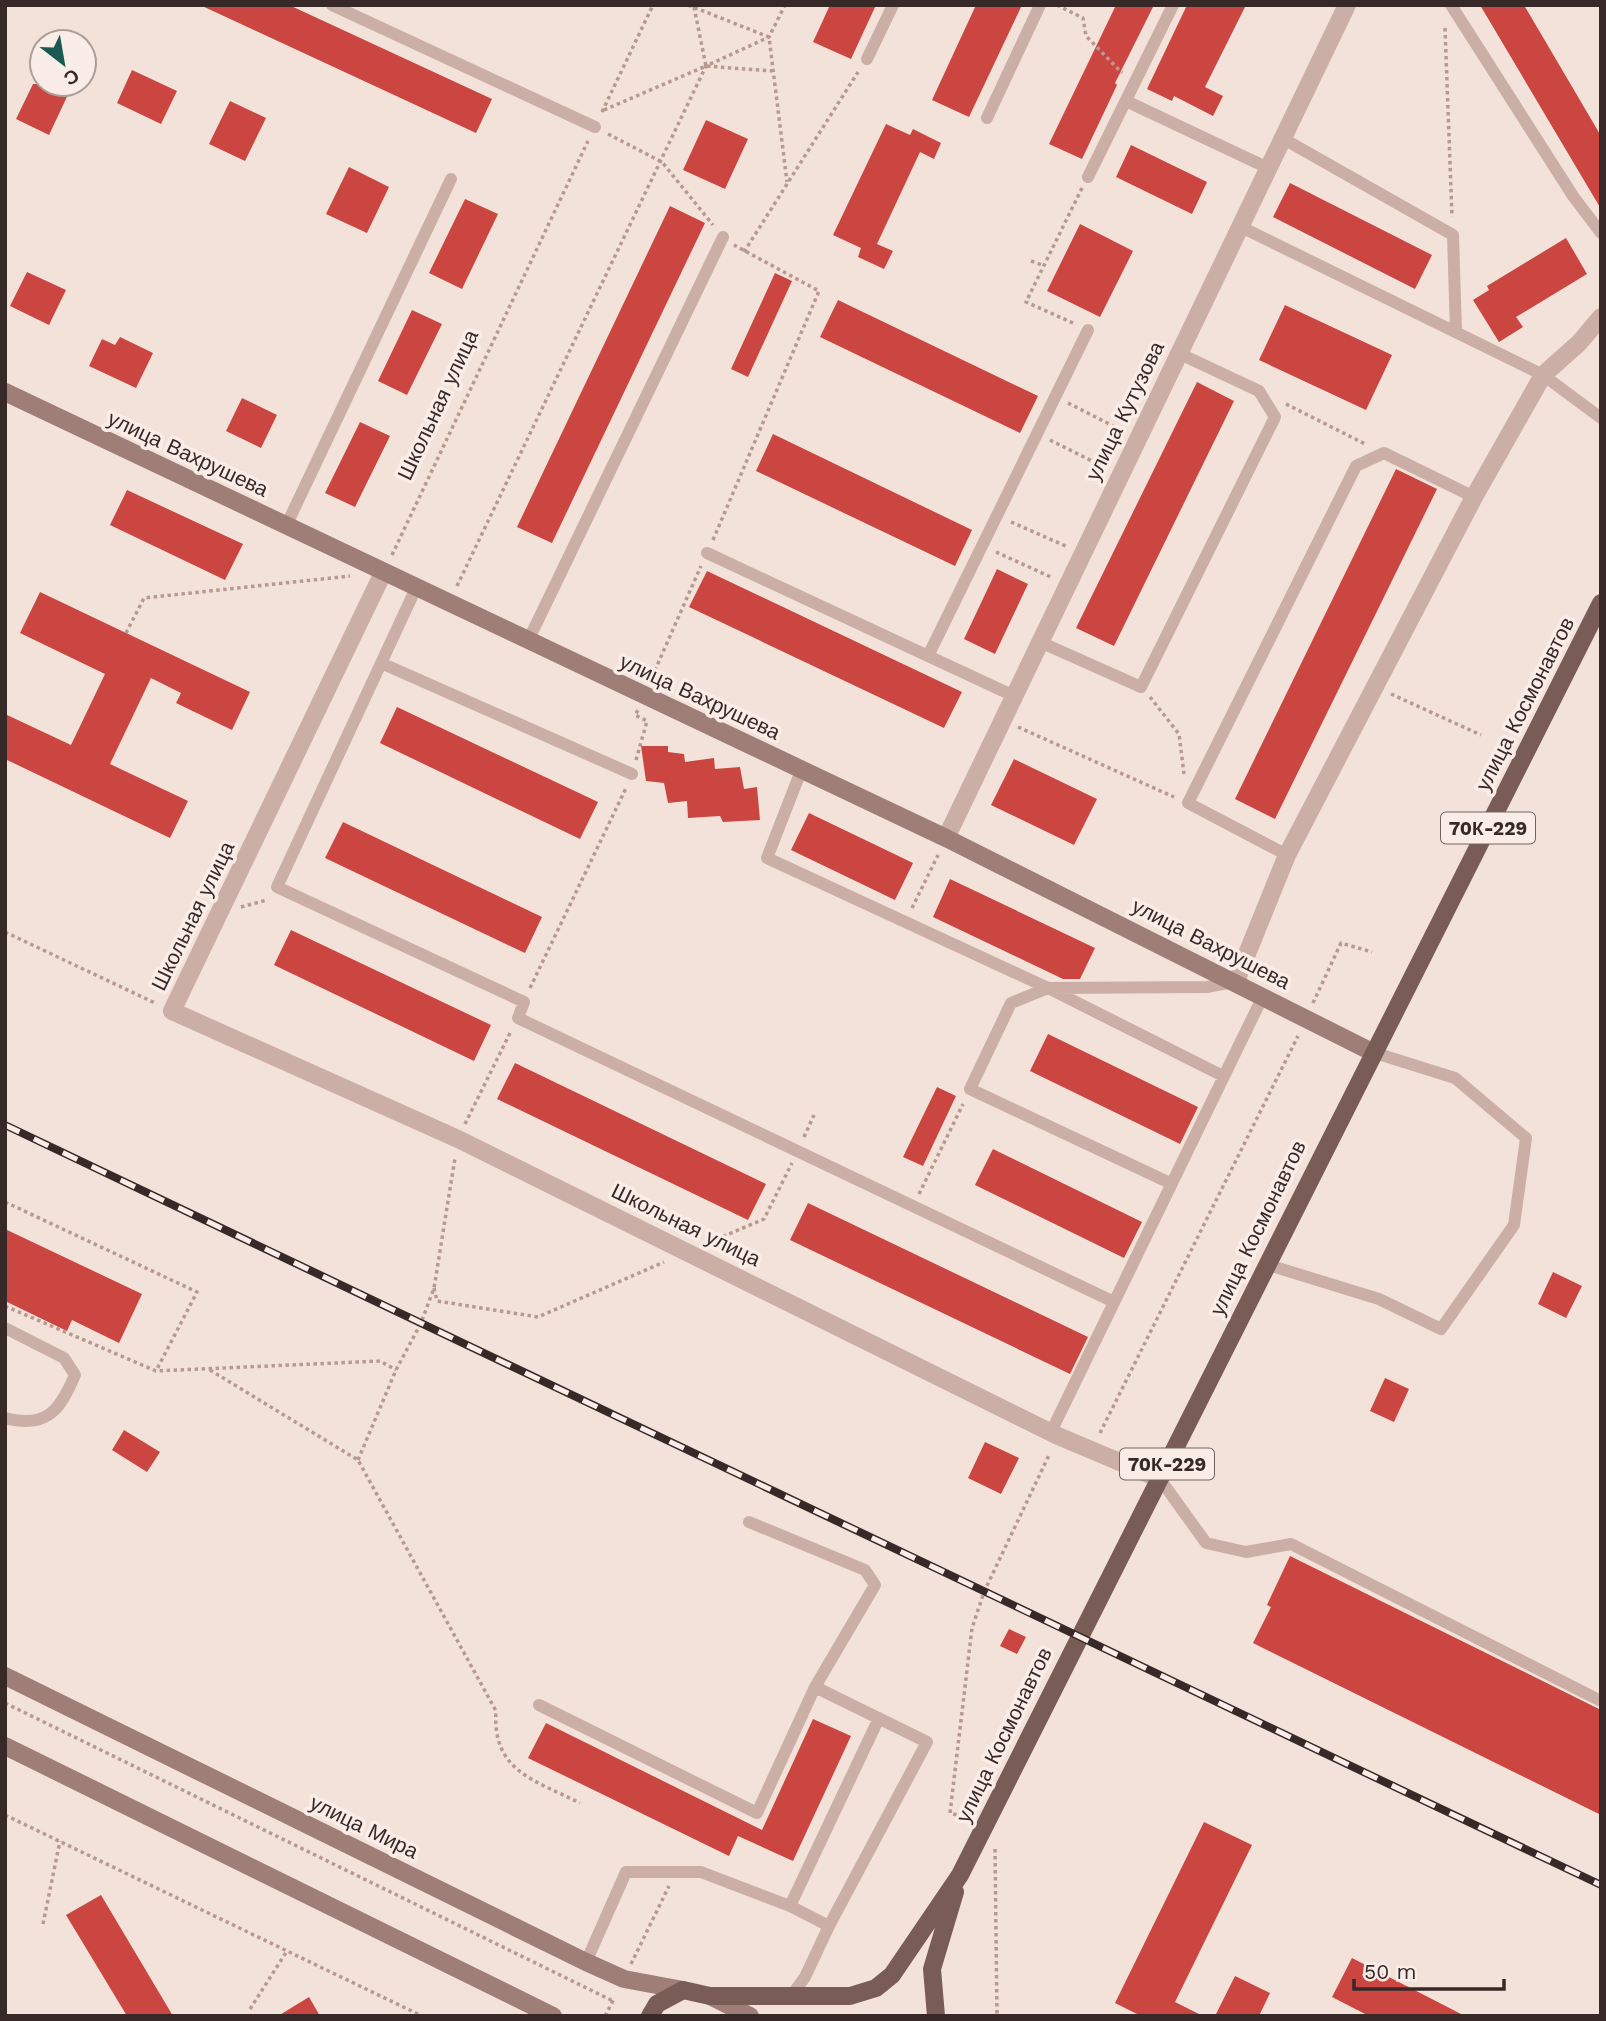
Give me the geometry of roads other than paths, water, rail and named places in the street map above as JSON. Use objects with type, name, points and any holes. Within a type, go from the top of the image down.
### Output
[{"type":"main road","name":"улица Вахрушева","points":[[5,392],[946,838],[1236,981],[1372,1052]]},
{"type":"main road","name":"улица Космонавтов","points":[[960,1875],[1265,1264],[1601,603]]},
{"type":"main road","name":"улица Мира","points":[[5,1676],[624,1979],[710,1996],[850,1996],[876,1989],[892,1975],[960,1875]]},
{"type":"main road","points":[[5,1746],[553,2016]]},
{"type":"main road","points":[[936,2016],[932,1969],[960,1875]]},
{"type":"main road","points":[[650,2016],[657,2004],[683,1990]]},
{"type":"main road","points":[[710,1996],[750,2016]]},
{"type":"street","name":"улица Кутузова","points":[[946,838],[1345,6]]},
{"type":"street","points":[[1236,981],[1287,855],[1474,497],[1543,375],[1579,343],[1601,317]]},
{"type":"street","name":"Школьная улица","points":[[383,573],[172,1011],[458,1139],[1055,1434],[1160,1479]]},
{"type":"lane","points":[[332,5],[595,127]]},
{"type":"lane","points":[[867,59],[893,5]]},
{"type":"lane","points":[[987,118],[1040,5]]},
{"type":"lane","points":[[1087,177],[1173,5]]},
{"type":"lane","points":[[1451,5],[1573,196],[1601,233]]},
{"type":"lane","points":[[1126,102],[1268,168]]},
{"type":"lane","points":[[1282,138],[1453,235],[1456,332]]},
{"type":"lane","points":[[286,526],[451,179]]},
{"type":"lane","points":[[1239,226],[1543,375],[1601,418]]},
{"type":"lane","points":[[528,641],[723,237]]},
{"type":"lane","points":[[928,656],[1088,330]]},
{"type":"lane","points":[[1040,642],[1140,687],[1275,417],[1259,391],[1178,353]]},
{"type":"lane","points":[[1287,855],[1188,803],[1356,466],[1384,453],[1474,497]]},
{"type":"lane","points":[[707,554],[1014,696]]},
{"type":"lane","points":[[416,588],[276,887],[523,1002],[518,1018],[1112,1301]]},
{"type":"lane","points":[[381,663],[632,774]]},
{"type":"lane","points":[[801,771],[768,858],[1048,988],[1223,1076]]},
{"type":"lane","points":[[1170,1184],[970,1089],[1011,1003],[1048,988],[1207,987],[1236,981]]},
{"type":"lane","points":[[1055,1434],[1112,1301],[1263,996]]},
{"type":"lane","points":[[1265,1264],[1380,1299],[1441,1329],[1514,1225],[1526,1138],[1455,1078],[1372,1052]]},
{"type":"lane","points":[[5,1328],[64,1358],[75,1375],[67,1393],[50,1416],[31,1422],[5,1418]]},
{"type":"lane","points":[[1160,1479],[1206,1543],[1246,1552],[1291,1544],[1601,1701]]},
{"type":"lane","points":[[539,1705],[757,1813],[815,1687],[875,1586],[866,1570],[749,1522]]},
{"type":"lane","points":[[792,1995],[804,1977],[927,1742],[815,1687]]},
{"type":"lane","points":[[790,1906],[879,1718]]},
{"type":"lane","points":[[586,1962],[626,1872],[701,1872],[790,1906],[829,1926]]},
{"type":"railway","points":[[5,1125],[1601,1885]]}]
